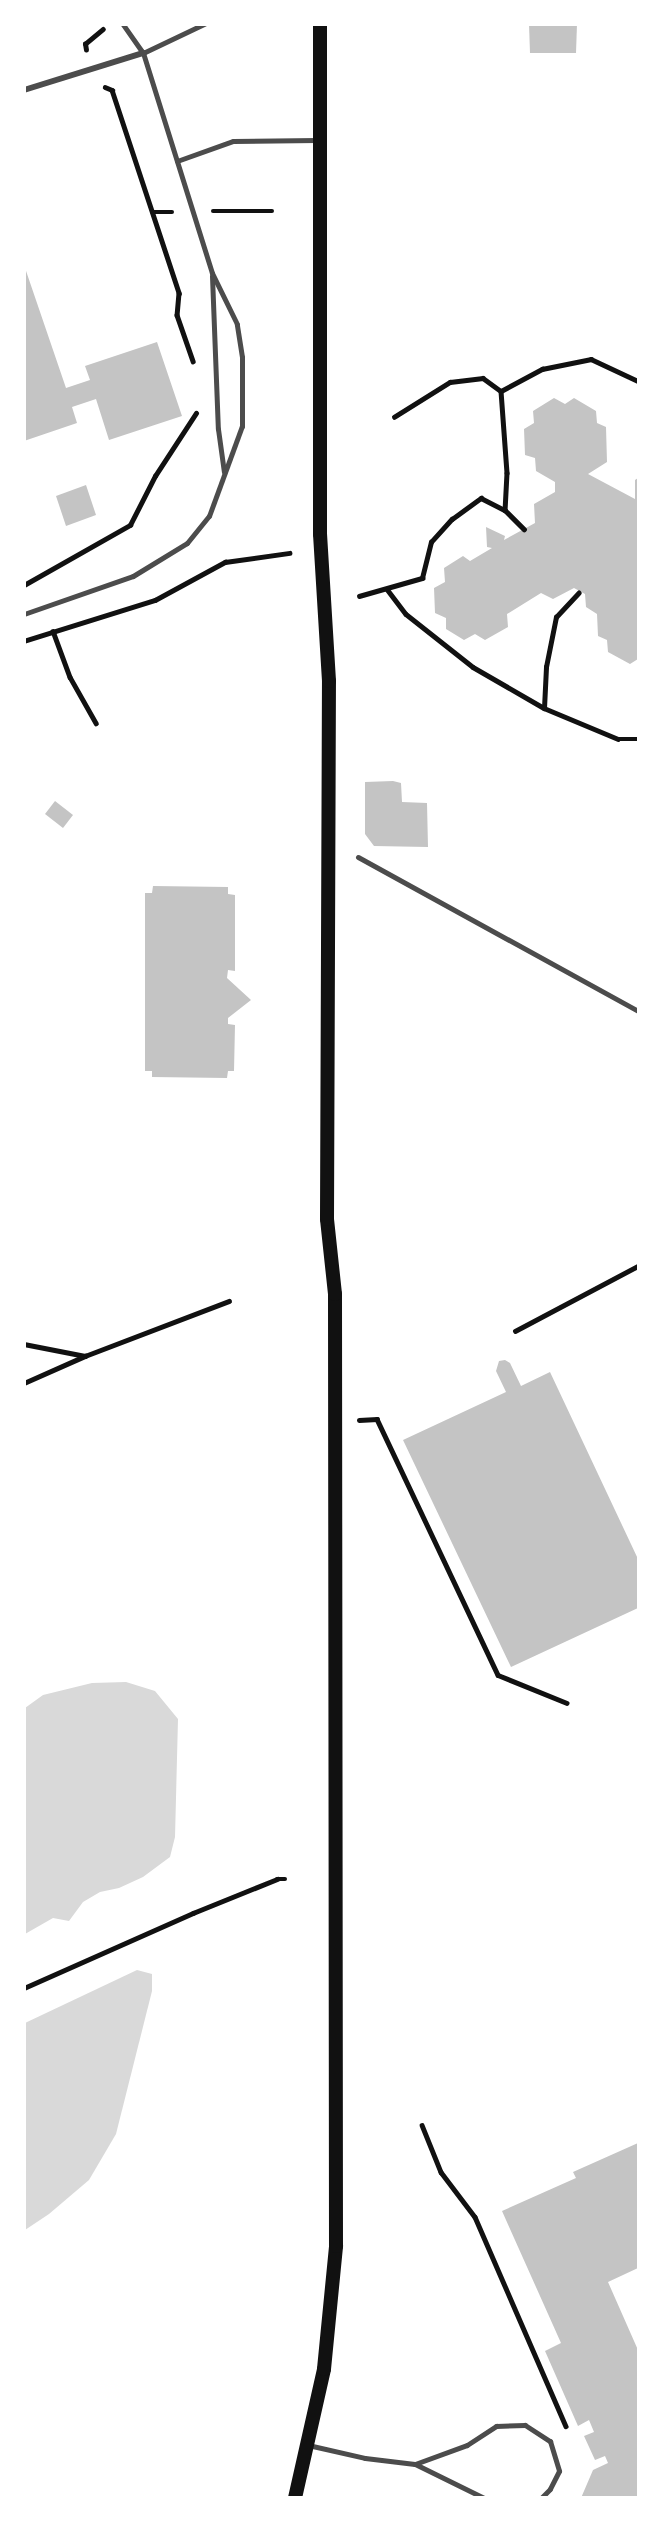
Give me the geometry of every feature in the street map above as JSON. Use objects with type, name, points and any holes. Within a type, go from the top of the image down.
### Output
[{"type":"main road","points":[[295,2497],[324,2369],[336,2246],[335,1294],[327,1219],[329,681],[320,534],[320,24]]},
{"type":"street","points":[[24,90],[143,53]]},
{"type":"lane","points":[[24,614],[133,576],[187,543],[208,516],[242,426],[242,357],[237,324],[212,273],[143,53],[123,24]]},
{"type":"lane","points":[[143,53],[204,24]]},
{"type":"lane","points":[[177,161],[233,141],[321,140]]},
{"type":"lane","points":[[212,273],[218,429],[225,475]]},
{"type":"lane","points":[[359,857],[639,1011]]},
{"type":"lane","points":[[415,2464],[467,2445],[496,2426],[525,2425],[550,2441],[559,2471],[550,2488],[541,2497]]},
{"type":"lane","points":[[308,2445],[365,2458],[415,2464],[484,2497]]},
{"type":"path","points":[[109,24],[85,44],[91,68],[98,84],[112,90],[179,293],[177,316],[196,371]]},
{"type":"path","points":[[501,391],[542,369],[591,359],[639,381]]},
{"type":"path","points":[[394,417],[450,382],[484,378],[501,391],[507,473],[505,509]]},
{"type":"path","points":[[24,585],[130,525],[155,477],[181,440],[201,404]]},
{"type":"path","points":[[359,596],[422,578],[431,542],[465,507],[481,498],[505,509],[524,529]]},
{"type":"path","points":[[24,641],[155,600],[225,562],[289,553]]},
{"type":"path","points":[[387,589],[406,614],[440,643],[544,708],[618,739],[639,739]]},
{"type":"path","points":[[544,708],[546,667],[556,617],[578,593]]},
{"type":"path","points":[[46,607],[70,677],[96,723]]},
{"type":"path","points":[[515,1331],[639,1266]]},
{"type":"path","points":[[24,1383],[85,1356],[229,1301]]},
{"type":"path","points":[[24,1344],[85,1356]]},
{"type":"path","points":[[359,1420],[377,1419],[498,1675],[567,1703]]},
{"type":"path","points":[[24,1988],[193,1913],[277,1879],[285,1879]]},
{"type":"path","points":[[422,2125],[441,2172],[475,2217],[577,2451],[556,2459]]},
{"type":"shaded area","points":[[126,1682],[155,1691],[178,1719],[175,1837],[170,1857],[143,1877],[119,1888],[100,1892],[83,1902],[69,1921],[53,1918],[25,1934],[25,1708],[43,1695],[92,1683]]},
{"type":"shaded area","points":[[137,1970],[152,1974],[152,1991],[116,2134],[89,2180],[49,2214],[25,2230],[25,2023]]},
{"type":"building","points":[[529,24],[577,24],[576,53],[530,53]]},
{"type":"building","points":[[24,265],[66,388],[90,380],[85,366],[157,342],[182,416],[109,440],[96,399],[72,407],[77,423],[24,441]]},
{"type":"building","points":[[554,398],[565,404],[574,398],[596,411],[597,423],[606,427],[607,462],[588,474],[635,499],[635,480],[638,478],[638,659],[630,664],[608,652],[607,640],[598,636],[597,614],[586,607],[585,594],[574,588],[553,599],[541,593],[507,614],[508,627],[485,640],[475,634],[464,640],[446,629],[446,618],[435,613],[434,588],[445,582],[444,568],[463,556],[470,561],[492,548],[487,547],[486,527],[505,536],[504,540],[535,523],[534,504],[555,492],[555,482],[536,471],[535,458],[525,455],[524,429],[534,423],[533,411]]},
{"type":"building","points":[[86,485],[96,515],[66,526],[56,496]]},
{"type":"building","points":[[365,782],[401,783],[402,802],[427,803],[428,847],[374,846],[365,834]]},
{"type":"building","points":[[55,801],[73,815],[63,828],[45,814]]},
{"type":"building","points":[[153,886],[228,887],[228,894],[235,895],[235,971],[228,970],[227,978],[251,1000],[228,1018],[228,1024],[235,1025],[234,1071],[228,1071],[227,1078],[152,1077],[152,1071],[145,1071],[145,893],[152,893]]},
{"type":"building","points":[[499,1361],[510,1363],[521,1386],[550,1372],[638,1559],[638,1608],[511,1667],[403,1440],[506,1392],[496,1371]]},
{"type":"building","points":[[638,2143],[638,2268],[608,2282],[638,2350],[638,2498],[581,2498],[593,2470],[608,2463],[605,2456],[595,2460],[584,2436],[594,2432],[589,2420],[578,2426],[545,2351],[561,2343],[502,2211],[576,2178],[573,2172]]}]
